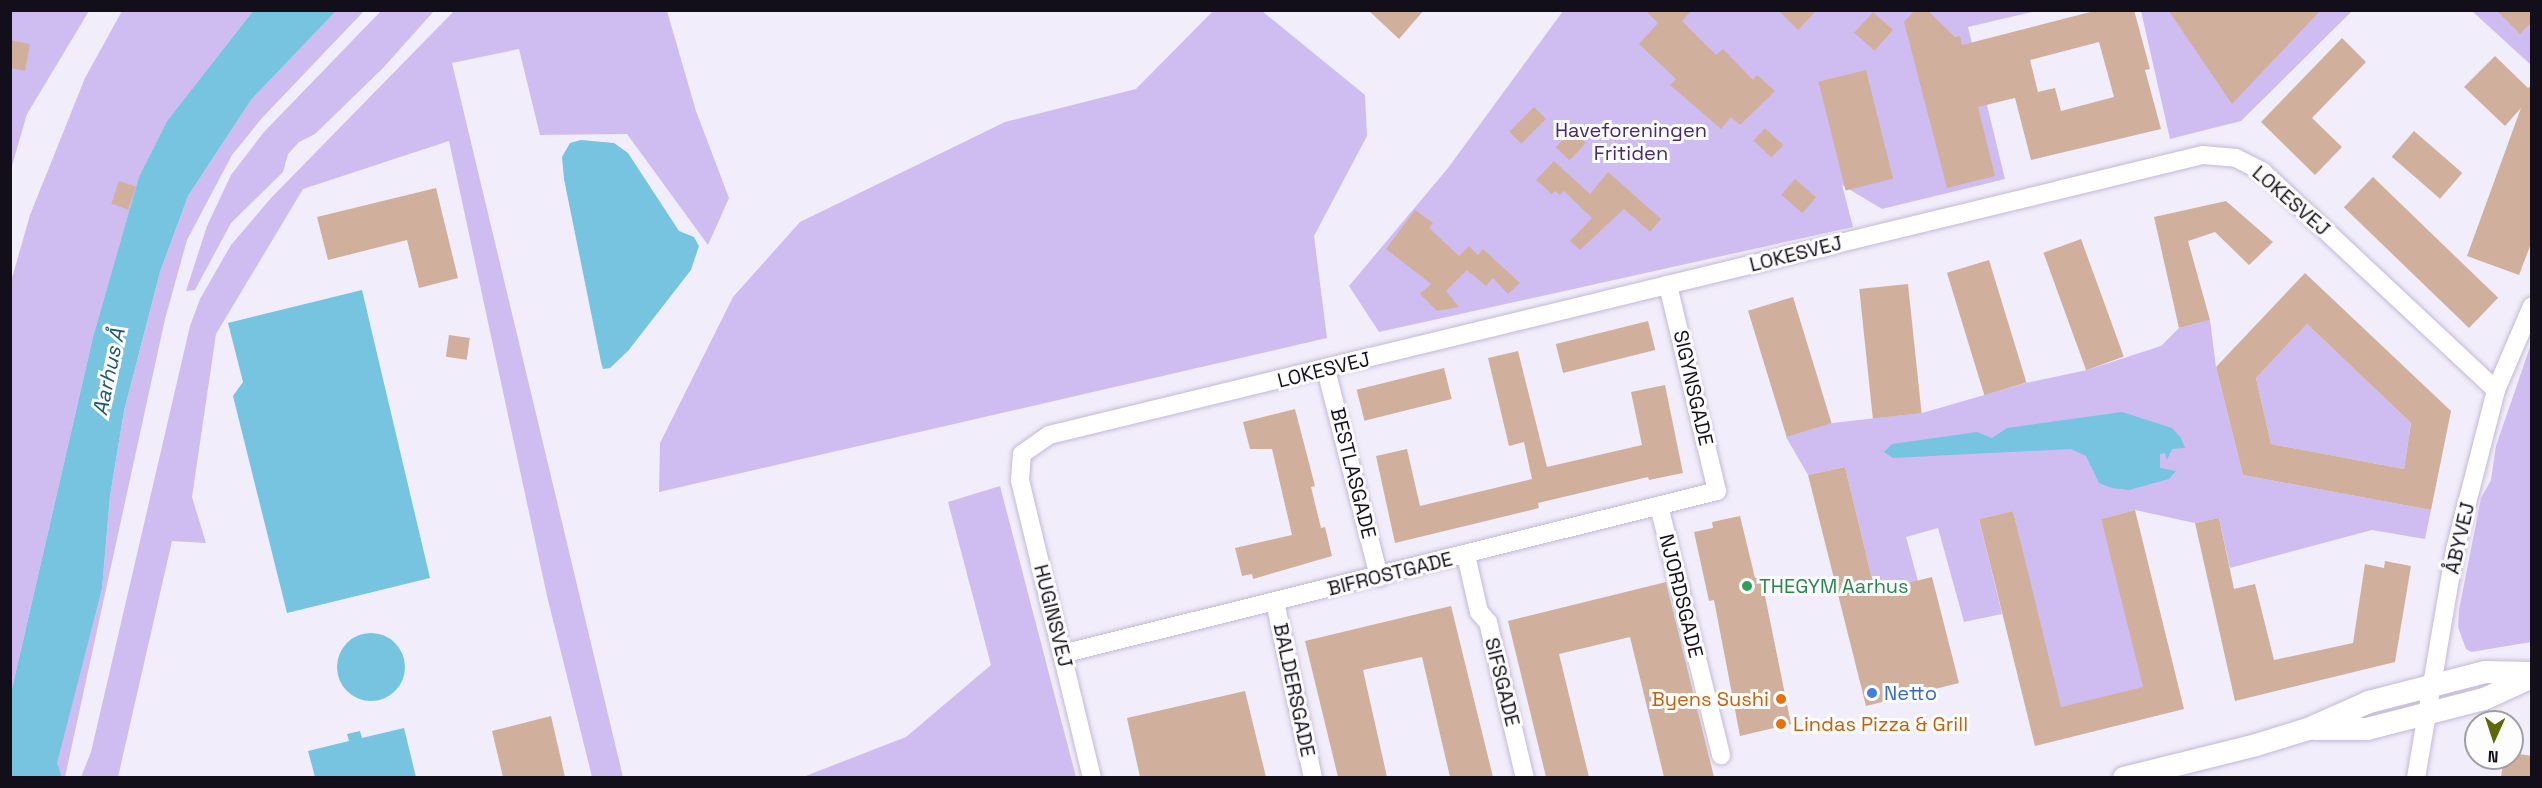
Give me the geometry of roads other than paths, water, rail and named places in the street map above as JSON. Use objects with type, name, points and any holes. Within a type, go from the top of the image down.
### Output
[{"type":"street","name":"LOKESVEJ","points":[[1022,454],[1049,435],[1326,370],[2187,157],[2236,158],[2263,172],[2496,390]]},
{"type":"street","name":"SIGYNSGADE","points":[[1668,285],[1717,491]]},
{"type":"street","name":"ÅBYVEJ","points":[[2416,777],[2455,550],[2496,390],[2532,306]]},
{"type":"street","name":"BESTLASGADE","points":[[1326,370],[1379,577]]},
{"type":"street","name":"HUGINSVEJ","points":[[1022,454],[1020,480],[1092,777]]},
{"type":"street","name":"BIFROSTGADE","points":[[1062,654],[1275,603],[1717,491]]},
{"type":"street","name":"NJORDSGADE","points":[[1659,506],[1721,755]]},
{"type":"street","name":"SIFSGADE","points":[[1466,555],[1479,612],[1488,622],[1526,777]]},
{"type":"street","name":"BALDERSGADE","points":[[1275,603],[1313,777]]},
{"type":"street","points":[[2124,777],[2308,729],[2369,702],[2485,672],[2532,675]]},
{"type":"street","points":[[2308,729],[2367,729],[2484,699],[2532,675]]},
{"type":"water","name":"Aarhus Å","points":[[253,11],[336,11],[251,100],[188,196],[160,272],[124,411],[110,496],[102,589],[57,763],[62,777],[11,778],[11,693],[93,337],[139,177],[167,121]]},
{"type":"water","points":[[581,140],[614,143],[628,153],[679,231],[694,237],[699,246],[691,270],[628,351],[610,368],[603,369],[564,179],[562,157],[570,143]]},
{"type":"water","points":[[362,290],[430,578],[287,613],[233,396],[243,382],[228,323]]},
{"type":"water","points":[[2122,412],[2172,428],[2181,438],[2185,448],[2172,449],[2167,460],[2165,453],[2160,454],[2160,468],[2176,471],[2169,479],[2129,490],[2112,488],[2099,483],[2086,456],[2071,449],[1893,458],[1884,452],[1892,444],[1977,432],[1992,438],[2007,428]]},
{"type":"water","points":[[371,633],[384,636],[395,643],[402,654],[405,667],[402,680],[395,691],[384,698],[371,701],[358,698],[347,691],[340,680],[337,667],[340,654],[347,643],[358,636]]},
{"type":"water","points":[[404,728],[416,777],[315,777],[308,751],[349,741],[347,734],[360,731],[362,738]]},
{"type":"place","name":"THEGYM Aarhus","points":[[1747,586]]},
{"type":"place","name":"Netto","points":[[1872,693]]},
{"type":"place","name":"Byens Sushi","points":[[1781,699]]},
{"type":"place","name":"Lindas Pizza & Grill","points":[[1781,724]]},
{"type":"park label","name":"Haveforeningen Fritiden","points":[[1631,142]]}]
